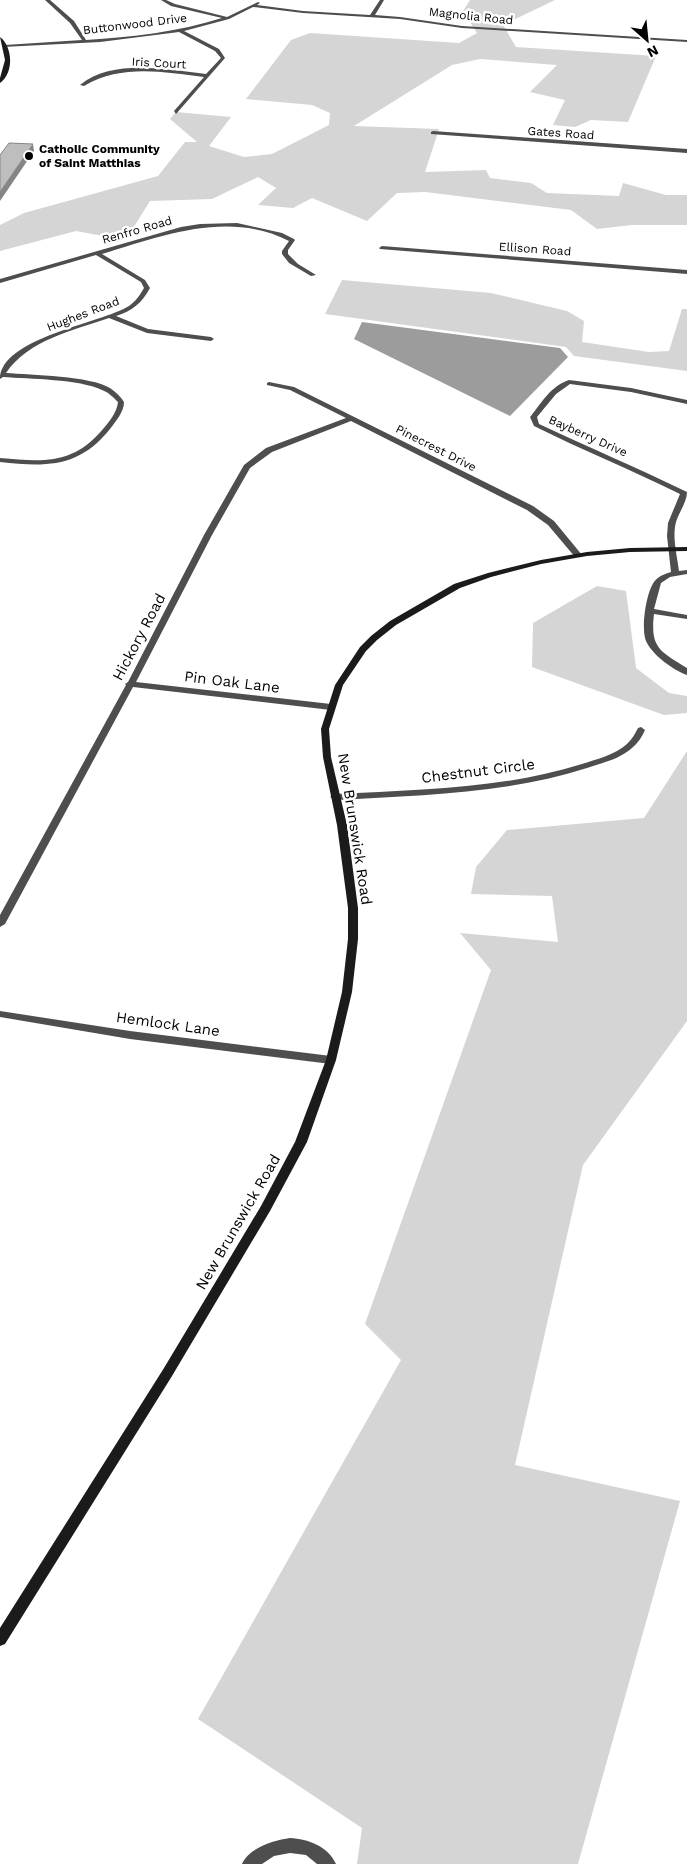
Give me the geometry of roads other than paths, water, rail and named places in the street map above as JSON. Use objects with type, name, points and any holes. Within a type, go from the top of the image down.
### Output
[{"type":"street","points":[[47,0],[72,22],[85,41]]},
{"type":"street","points":[[163,0],[173,5],[228,18]]},
{"type":"street","name":"Buttonwood Drive","points":[[5,46],[85,41],[178,30],[228,18],[254,6],[262,0]]},
{"type":"street","points":[[372,16],[382,0]]},
{"type":"street","name":"Magnolia Road","points":[[254,6],[303,12],[372,16],[462,27],[687,41]]},
{"type":"street","points":[[176,112],[223,56],[217,50],[178,30]]},
{"type":"street","points":[[0,38],[5,46],[8,58],[8,65],[0,82]]},
{"type":"street","name":"Iris Court","points":[[82,86],[102,75],[125,71],[155,70],[208,76]]},
{"type":"street","name":"Gates Road","points":[[433,133],[687,151]]},
{"type":"street","name":"Renfro Road","points":[[0,281],[181,230],[200,226],[237,225],[284,235],[292,240],[285,255],[296,265],[313,275]]},
{"type":"street","name":"Ellison Road","points":[[382,248],[687,272]]},
{"type":"street","name":"Hughes Road","points":[[1,376],[12,361],[25,350],[60,334],[109,316],[138,302],[147,288],[143,281],[97,253]]},
{"type":"street","points":[[109,316],[146,331],[212,339]]},
{"type":"street","points":[[0,460],[40,463],[59,460],[80,453],[86,450],[109,425],[121,408],[121,402],[117,397],[101,386],[1,376]]},
{"type":"street","name":"Bayberry Drive","points":[[675,573],[674,549],[671,536],[672,522],[685,494],[631,467],[590,451],[536,425],[533,417],[561,384],[569,382],[631,390],[687,402]]},
{"type":"street","name":"Pinecrest Drive","points":[[269,384],[292,388],[530,508],[556,528],[578,556]]},
{"type":"street","name":"Hickory Road","points":[[0,924],[208,534],[247,467],[269,450],[352,418]]},
{"type":"street","name":"New Brunswick Road","points":[[0,1640],[168,1372],[266,1208],[301,1142],[332,1060],[347,992],[354,939],[353,908],[342,825],[327,757],[326,729],[331,707],[339,686],[362,649],[393,622],[430,600],[457,586],[488,575],[541,562],[578,556],[630,550],[687,549]]},
{"type":"street","points":[[687,572],[675,573],[659,581],[650,611],[648,637],[652,645],[687,672]]},
{"type":"street","points":[[650,611],[687,617]]},
{"type":"street","name":"Pin Oak Lane","points":[[129,684],[331,707]]},
{"type":"street","name":"Chestnut Circle","points":[[335,797],[469,789],[528,780],[608,758],[633,743],[641,730]]},
{"type":"street","name":"Hemlock Lane","points":[[0,1014],[139,1036],[332,1060]]},
{"type":"street","points":[[250,1864],[262,1853],[276,1847],[293,1845],[309,1849],[323,1857],[328,1864]]},
{"type":"place","name":"Catholic Community of Saint Matthias","points":[[29,156]]}]
